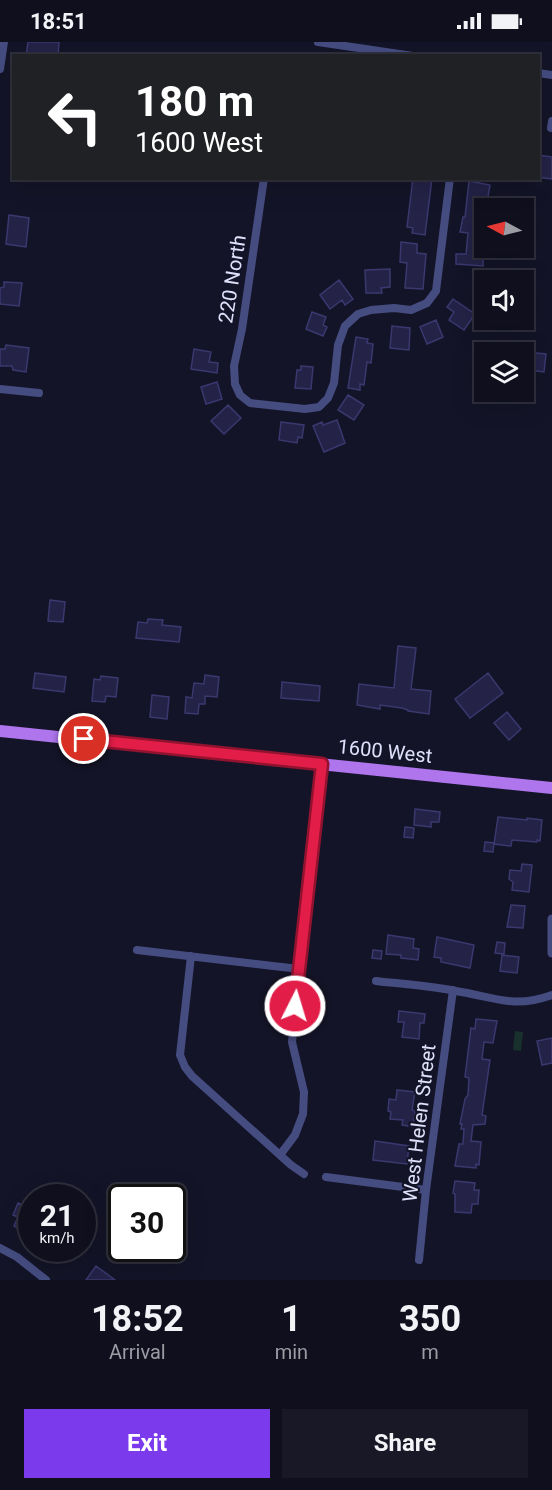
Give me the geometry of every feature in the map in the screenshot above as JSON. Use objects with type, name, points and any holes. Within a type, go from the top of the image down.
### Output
[{"type":"main road","name":"1600 West","points":[[0,731],[552,788]]},
{"type":"street","points":[[0,69],[4,42]]},
{"type":"street","points":[[318,42],[390,54]]},
{"type":"street","name":"220 North","points":[[264,180],[242,329],[234,366],[235,384],[240,395],[250,403],[305,410],[319,407],[328,398],[334,383],[338,345],[345,326],[358,314],[394,308],[411,310],[427,303],[436,291],[450,180]]},
{"type":"street","points":[[0,389],[39,393]]},
{"type":"street","points":[[280,1155],[295,1135],[303,1114],[304,1092],[292,1042],[322,764]]},
{"type":"street","points":[[552,919],[550,934],[552,953]]},
{"type":"street","points":[[137,950],[299,969]]},
{"type":"street","points":[[191,956],[180,1055],[185,1067],[192,1076],[304,1174]]},
{"type":"street","points":[[376,981],[453,990],[506,1002],[536,1000],[552,995]]},
{"type":"street","name":"West Helen Street","points":[[419,1260],[426,1190],[453,990]]},
{"type":"street","points":[[326,1177],[426,1190]]},
{"type":"street","points":[[0,1248],[17,1257],[46,1280]]},
{"type":"green space","points":[[515,1031],[523,1032],[521,1051],[513,1050]]},
{"type":"building","points":[[28,42],[59,42],[58,54],[26,54]]},
{"type":"building","points":[[540,155],[552,157],[552,179],[540,177]]},
{"type":"building","points":[[413,180],[432,180],[425,235],[412,233],[413,228],[407,227]]},
{"type":"building","points":[[469,181],[490,185],[488,198],[474,198],[474,258],[483,258],[483,266],[456,264],[456,254],[466,254],[468,233],[460,232],[463,217],[465,217]]},
{"type":"building","points":[[9,215],[29,218],[26,247],[6,244]]},
{"type":"building","points":[[401,242],[417,244],[417,253],[426,254],[423,289],[405,288],[407,263],[400,262]]},
{"type":"building","points":[[390,269],[390,287],[381,288],[382,293],[366,293],[365,270]]},
{"type":"building","points":[[339,280],[353,299],[345,305],[342,300],[330,309],[320,295]]},
{"type":"building","points":[[4,282],[22,283],[19,306],[0,304],[0,288],[4,287]]},
{"type":"building","points":[[453,299],[474,313],[464,330],[449,320],[454,312],[447,307]]},
{"type":"building","points":[[312,312],[326,317],[323,325],[327,327],[323,336],[306,329]]},
{"type":"building","points":[[436,320],[443,337],[427,344],[420,327]]},
{"type":"building","points":[[392,326],[410,328],[409,350],[390,348]]},
{"type":"building","points":[[356,337],[368,339],[367,343],[373,344],[371,363],[367,362],[364,385],[360,384],[360,390],[348,388]]},
{"type":"building","points":[[6,345],[29,348],[26,372],[13,370],[12,366],[0,366],[0,349],[5,349]]},
{"type":"building","points":[[194,349],[211,352],[209,362],[218,363],[217,373],[191,369]]},
{"type":"building","points":[[534,353],[546,354],[544,372],[534,371]]},
{"type":"building","points":[[301,366],[313,367],[311,389],[295,388],[297,370],[301,370]]},
{"type":"building","points":[[217,382],[222,399],[206,404],[201,387]]},
{"type":"building","points":[[348,395],[364,405],[354,420],[338,410]]},
{"type":"building","points":[[228,405],[241,418],[224,434],[211,421]]},
{"type":"building","points":[[337,420],[345,443],[324,452],[313,426]]},
{"type":"building","points":[[281,422],[304,425],[302,438],[298,437],[297,443],[279,440]]},
{"type":"building","points":[[50,600],[65,602],[63,622],[48,621]]},
{"type":"building","points":[[148,619],[163,620],[162,625],[181,627],[179,642],[136,638],[138,622],[147,623]]},
{"type":"building","points":[[398,646],[416,648],[411,689],[431,691],[429,714],[380,705],[380,709],[357,705],[359,684],[394,688]]},
{"type":"building","points":[[35,673],[66,677],[64,692],[33,688]]},
{"type":"building","points":[[488,673],[503,693],[470,718],[455,699]]},
{"type":"building","points":[[205,675],[219,677],[217,697],[205,696],[205,704],[199,704],[198,714],[185,713],[186,697],[192,698],[194,683],[204,684]]},
{"type":"building","points":[[101,676],[118,678],[116,697],[106,696],[105,702],[92,701],[94,679],[100,680]]},
{"type":"building","points":[[282,682],[320,686],[319,701],[281,698]]},
{"type":"building","points":[[152,695],[169,697],[167,719],[150,717]]},
{"type":"building","points":[[507,712],[521,729],[509,740],[494,723]]},
{"type":"building","points":[[415,809],[440,812],[439,822],[431,822],[431,827],[414,825]]},
{"type":"building","points":[[498,817],[542,820],[540,841],[512,840],[511,846],[494,844]]},
{"type":"building","points":[[405,827],[414,828],[413,838],[404,837]]},
{"type":"building","points":[[485,842],[494,843],[493,852],[484,851]]},
{"type":"building","points":[[522,864],[532,865],[529,892],[512,890],[513,882],[509,879],[510,870],[521,871]]},
{"type":"building","points":[[511,905],[525,906],[523,928],[507,927]]},
{"type":"building","points":[[388,935],[414,939],[413,948],[419,949],[418,960],[386,954]]},
{"type":"building","points":[[437,937],[474,945],[470,968],[441,962],[441,958],[434,957]]},
{"type":"building","points":[[497,942],[505,943],[504,954],[495,953]]},
{"type":"building","points":[[373,950],[382,951],[381,959],[372,958]]},
{"type":"building","points":[[502,955],[519,957],[517,973],[500,971]]},
{"type":"building","points":[[399,1011],[425,1014],[424,1023],[420,1023],[419,1039],[402,1037],[404,1022],[398,1022]]},
{"type":"building","points":[[476,1019],[497,1021],[493,1043],[484,1042],[482,1059],[490,1060],[482,1115],[486,1116],[485,1124],[473,1125],[471,1141],[481,1142],[479,1165],[476,1164],[476,1168],[455,1166],[459,1144],[463,1144],[464,1129],[461,1129],[462,1124],[460,1124],[465,1099],[468,1095],[469,1078],[465,1077],[471,1028],[475,1029]]},
{"type":"building","points":[[552,1038],[552,1063],[542,1065],[537,1041]]},
{"type":"building","points":[[397,1090],[415,1092],[412,1110],[415,1111],[413,1127],[402,1125],[403,1120],[390,1119],[389,1099],[396,1100]]},
{"type":"building","points":[[375,1141],[409,1146],[407,1164],[373,1160]]},
{"type":"building","points":[[455,1181],[475,1183],[474,1190],[479,1190],[478,1204],[472,1204],[471,1213],[455,1212],[455,1194],[453,1193]]},
{"type":"building","points":[[18,1203],[18,1217],[13,1215]]},
{"type":"building","points":[[96,1266],[115,1280],[86,1280]]},
{"type":"route","points":[[84,739],[322,764],[295,1006]]}]
